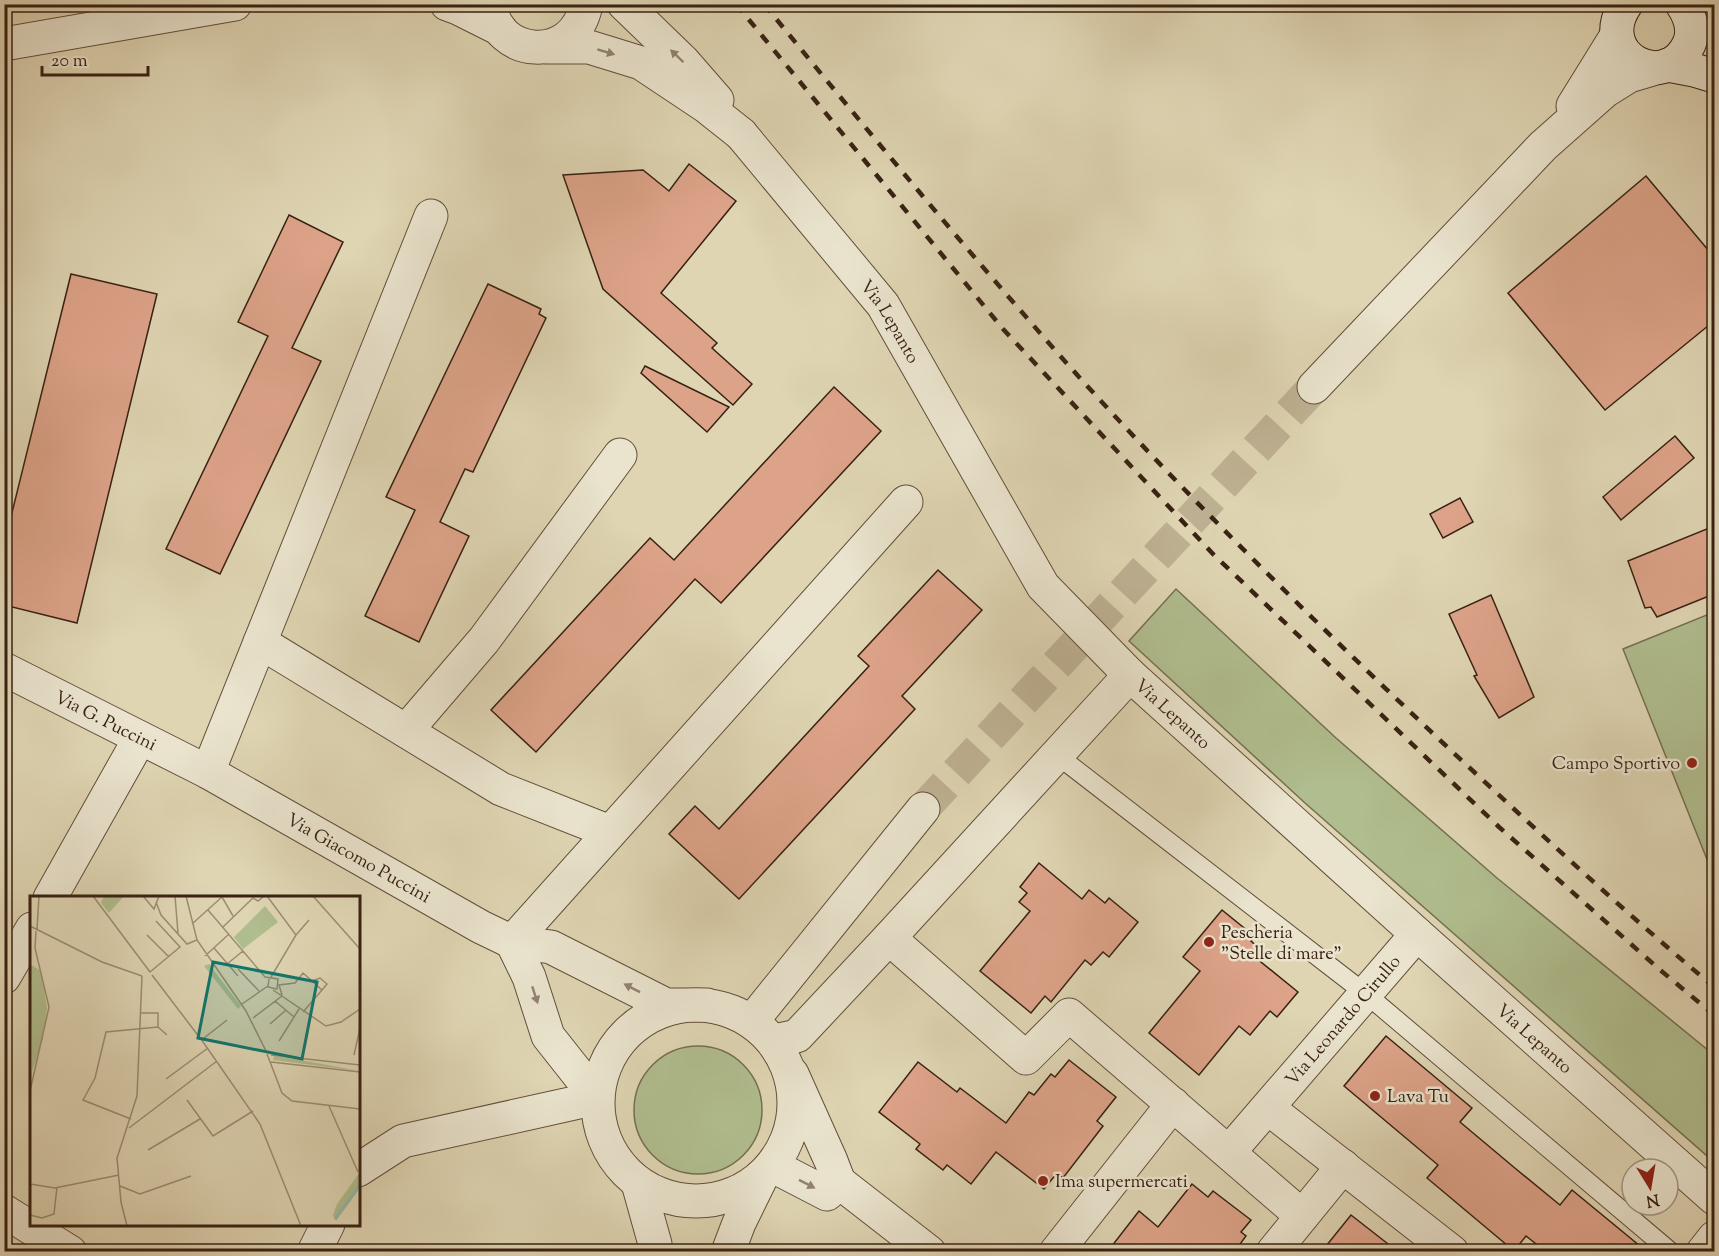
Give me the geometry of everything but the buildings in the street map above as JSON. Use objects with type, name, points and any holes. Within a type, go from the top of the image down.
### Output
[{"type":"street","points":[[4,44],[235,4]]},
{"type":"street","points":[[447,4],[496,17],[506,36],[519,44],[533,48],[589,47],[640,63],[707,106],[741,134]]},
{"type":"street","points":[[548,47],[563,41],[576,30],[584,16],[586,4]]},
{"type":"street","points":[[624,4],[682,61],[720,104],[741,134]]},
{"type":"street","points":[[1685,10],[1714,43]]},
{"type":"street","points":[[1543,146],[1605,91],[1629,76],[1662,67],[1677,60],[1685,51],[1692,28],[1685,10]]},
{"type":"street","points":[[1618,17],[1619,45],[1634,62],[1645,67],[1694,70],[1714,76]]},
{"type":"street","points":[[1314,387],[1543,146],[1563,122],[1584,90],[1618,17]]},
{"type":"street","name":"Via Lepanto","points":[[741,134],[883,304],[1043,586],[1130,675],[1714,1198]]},
{"type":"street","points":[[208,772],[431,216]]},
{"type":"street","points":[[406,731],[484,640],[620,455]]},
{"type":"street","points":[[597,1098],[548,1036],[529,977],[512,942],[906,502]]},
{"type":"street","points":[[260,642],[501,789],[610,832]]},
{"type":"street","name":"Via G. Puccini","points":[[4,669],[208,772]]},
{"type":"street","points":[[763,1031],[797,1035],[1130,675]]},
{"type":"street","points":[[51,896],[140,738]]},
{"type":"street","name":"Via Giacomo Puccini","points":[[208,772],[481,927],[512,942],[552,947],[666,1005],[707,1005]]},
{"type":"street","points":[[763,1031],[923,809]]},
{"type":"street","points":[[4,977],[30,932]]},
{"type":"street","name":"Via Leonardo Cirullo","points":[[1229,1152],[1417,934]]},
{"type":"street","points":[[889,938],[1026,1058],[1069,1015],[1302,1216]]},
{"type":"street","points":[[767,1171],[725,1197],[695,1202],[670,1198],[638,1183],[618,1164],[605,1141],[597,1098],[603,1070],[626,1032],[655,1013],[673,1007],[707,1005],[735,1011],[763,1031],[792,1074],[839,1182],[929,1251]]},
{"type":"street","points":[[728,1251],[739,1223],[791,1132],[796,1098],[792,1074]]},
{"type":"street","points":[[360,1169],[403,1141],[597,1098]]},
{"type":"street","points":[[1056,1251],[1173,1104]]},
{"type":"street","points":[[1268,1108],[1452,1251]]},
{"type":"street","points":[[1273,1251],[1343,1166]]},
{"type":"street","points":[[767,1171],[827,1194],[839,1182]]},
{"type":"street","points":[[638,1183],[655,1251]]},
{"type":"street","points":[[4,1211],[70,1251]]},
{"type":"street","points":[[314,1251],[327,1226]]},
{"type":"street","points":[[1703,1251],[1714,1238]]},
{"type":"lane","points":[[1057,755],[1366,993],[1671,1251]]},
{"type":"green space","points":[[1176,589],[1336,738],[1497,878],[1714,1055],[1714,1162],[1305,803],[1129,641]]},
{"type":"green space","name":"Campo Sportivo","points":[[1714,612],[1714,877],[1623,649]]},
{"type":"green space","points":[[698,1046],[722,1051],[743,1065],[757,1086],[762,1110],[757,1134],[743,1155],[722,1169],[698,1174],[674,1169],[653,1155],[639,1134],[634,1110],[639,1086],[653,1065],[674,1051]]},
{"type":"tunnel","points":[[923,809],[1314,387]]},
{"type":"railway","points":[[736,4],[1003,329],[1213,554],[1499,827],[1714,1015]]},
{"type":"railway","points":[[764,4],[999,285],[1079,377],[1167,472],[1303,609],[1443,743],[1543,836],[1714,987]]},
{"type":"place","name":"Campo Sportivo","points":[[1692,763]]},
{"type":"place","name":"Pescheria \"Stelle di mare\"","points":[[1209,942]]},
{"type":"place","name":"Lava Tu","points":[[1375,1096]]},
{"type":"place","name":"Ima supermercati","points":[[1043,1181]]}]
